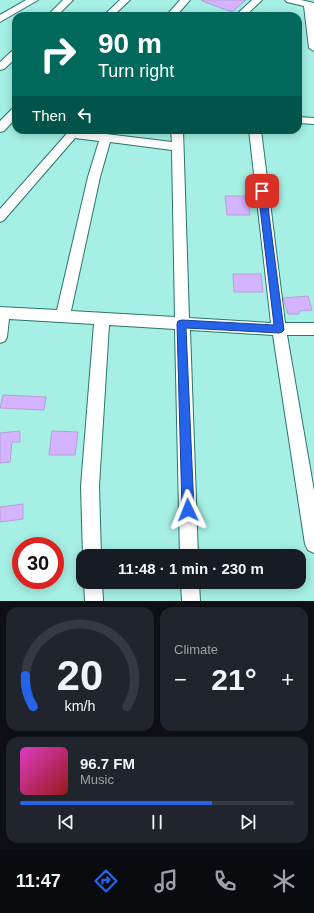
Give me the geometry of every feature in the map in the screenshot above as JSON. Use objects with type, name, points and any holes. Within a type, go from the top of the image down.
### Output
[{"type":"street","points":[[12,12],[33,0]]},
{"type":"street","points":[[56,12],[68,0]]},
{"type":"street","points":[[112,12],[125,0]]},
{"type":"street","points":[[174,12],[185,0]]},
{"type":"street","points":[[244,12],[257,0]]},
{"type":"street","points":[[290,0],[311,5],[314,48]]},
{"type":"street","points":[[0,19],[12,12]]},
{"type":"street","points":[[0,67],[12,56]]},
{"type":"street","points":[[0,128],[12,115]]},
{"type":"street","points":[[302,120],[314,121]]},
{"type":"street","points":[[0,217],[72,134]]},
{"type":"street","points":[[85,134],[178,147]]},
{"type":"street","points":[[177,134],[189,549]]},
{"type":"street","points":[[255,134],[279,330],[314,544]]},
{"type":"street","points":[[63,318],[94,177],[106,138]]},
{"type":"street","points":[[0,338],[2,314],[279,330],[314,329]]},
{"type":"street","points":[[92,549],[90,486],[102,320]]},
{"type":"street","points":[[94,589],[94,601]]},
{"type":"street","points":[[190,589],[191,601]]},
{"type":"building","points":[[202,0],[246,0],[232,12]]},
{"type":"building","points":[[225,196],[248,196],[250,215],[227,215]]},
{"type":"building","points":[[233,274],[261,274],[263,292],[234,292]]},
{"type":"building","points":[[308,296],[312,310],[299,311],[299,314],[288,314],[283,298]]},
{"type":"building","points":[[3,395],[46,397],[44,410],[0,408]]},
{"type":"building","points":[[20,431],[20,442],[12,442],[10,462],[0,463],[0,433]]},
{"type":"building","points":[[52,431],[78,432],[75,455],[49,455]]},
{"type":"building","points":[[23,504],[23,519],[0,522],[0,507]]},
{"type":"route","points":[[188,510],[182,324],[279,330],[262,191]]}]
